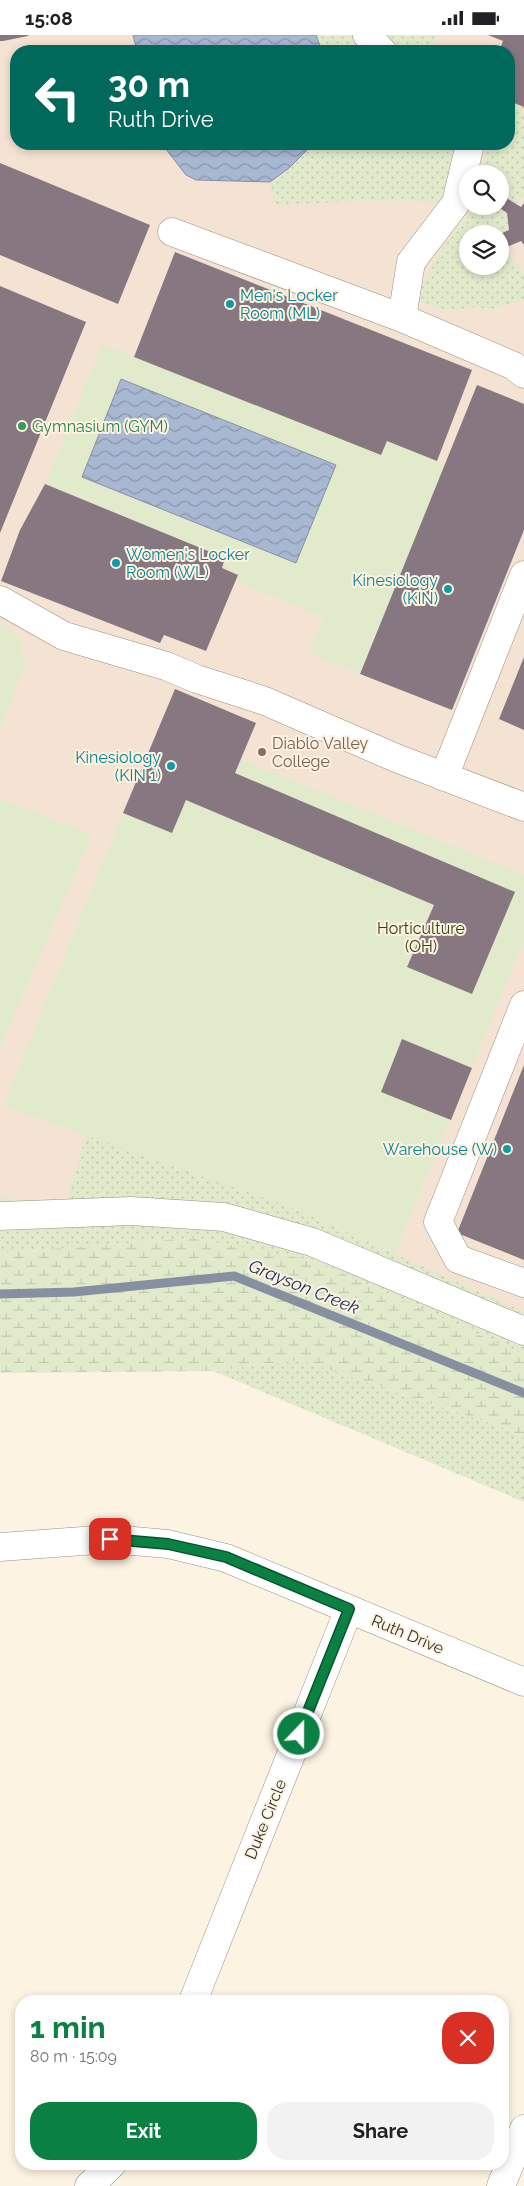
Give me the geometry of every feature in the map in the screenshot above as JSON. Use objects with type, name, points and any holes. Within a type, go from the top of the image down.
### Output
[{"type":"street","points":[[367,35],[376,45]]},
{"type":"street","points":[[402,318],[411,262],[456,203],[469,150]]},
{"type":"street","points":[[172,232],[402,318],[514,366],[524,374]]},
{"type":"street","points":[[444,777],[524,575]]},
{"type":"street","points":[[0,600],[64,636],[166,666],[197,679],[265,701],[396,758],[524,807]]},
{"type":"street","points":[[524,1005],[438,1222],[458,1259],[524,1283]]},
{"type":"street","points":[[0,1216],[130,1211],[224,1217],[312,1242],[524,1331]]},
{"type":"street","name":"Ruth Drive","points":[[0,1547],[110,1539],[168,1544],[226,1557],[524,1682]]},
{"type":"street","name":"Duke Circle","points":[[194,1995],[349,1609]]},
{"type":"street","points":[[509,2166],[524,2129]]},
{"type":"street","points":[[89,2186],[106,2170]]},
{"type":"street","points":[[501,2186],[507,2170]]},
{"type":"shaded area","name":"Diablo Valley College","points":[[0,35],[524,35],[524,1355],[316,1261],[190,1238],[0,1253]]},
{"type":"green space","points":[[316,35],[437,35],[434,45],[320,45]]},
{"type":"green space","points":[[515,103],[524,107],[524,195],[516,204],[509,200],[509,165],[483,165],[487,150],[515,150]]},
{"type":"green space","points":[[307,150],[469,150],[465,165],[459,165],[459,190],[456,203],[387,200],[275,205],[270,182],[289,168]]},
{"type":"green space","points":[[468,215],[507,215],[508,225],[460,225]]},
{"type":"green space","points":[[459,226],[459,275],[509,275],[509,254],[524,274],[524,300],[491,309],[476,307],[443,311],[416,298],[441,250]]},
{"type":"green space","points":[[102,344],[381,455],[387,441],[437,461],[444,467],[360,674],[309,653],[323,617],[235,581],[238,574],[222,568],[225,558],[45,484]]},
{"type":"green space","points":[[0,623],[18,635],[25,665],[0,730]]},
{"type":"green space","name":"Horticulture (OH)","points":[[203,759],[235,773],[241,759],[524,875],[524,941],[395,1253],[293,1208],[3,1106],[123,813]]},
{"type":"green space","points":[[0,798],[92,835],[0,1048]]},
{"type":"green space","points":[[86,1135],[293,1208],[524,1312],[524,1355],[316,1261],[190,1238],[0,1253],[0,1198],[67,1203]]},
{"type":"green space","points":[[190,1238],[316,1261],[524,1355],[524,1438],[508,1429],[300,1360],[213,1371],[0,1373],[0,1253]]},
{"type":"green space","points":[[300,1360],[508,1429],[524,1438],[524,1502],[213,1371]]},
{"type":"water","points":[[133,35],[316,35],[320,45],[136,45]]},
{"type":"water","points":[[167,150],[307,150],[289,168],[270,182],[196,180],[186,175]]},
{"type":"water","points":[[121,379],[336,465],[296,563],[82,477]]},
{"type":"building","points":[[0,35],[28,35],[28,36],[0,41]]},
{"type":"building","points":[[488,35],[524,35],[524,107],[515,103],[515,45],[501,45],[503,41]]},
{"type":"building","points":[[0,163],[150,225],[118,304],[0,255]]},
{"type":"building","points":[[509,200],[521,207],[524,203],[524,245],[521,241],[509,246]]},
{"type":"building","name":"Men's Locker Room (ML)","points":[[175,252],[472,370],[437,461],[387,441],[381,455],[134,357]]},
{"type":"building","name":"Gymnasium (GYM)","points":[[0,286],[86,322],[0,533]]},
{"type":"building","name":"Kinesiology (KIN)","points":[[477,385],[524,404],[524,530],[452,710],[360,674]]},
{"type":"building","name":"Women's Locker Room (WL)","points":[[45,484],[225,558],[222,568],[238,575],[206,651],[164,635],[160,643],[1,581],[20,530]]},
{"type":"building","points":[[524,657],[524,730],[499,719]]},
{"type":"building","points":[[175,689],[256,723],[235,773],[515,892],[472,994],[407,967],[434,905],[186,800],[172,833],[123,813]]},
{"type":"building","points":[[402,1039],[472,1068],[451,1120],[381,1092]]},
{"type":"building","name":"Warehouse (W)","points":[[524,1065],[524,1260],[457,1233]]},
{"type":"waterway","name":"Grayson Creek","points":[[0,1294],[74,1292],[234,1276],[524,1393]]},
{"type":"place","name":"Men's Locker Room (ML)","points":[[230,304]]},
{"type":"place","name":"Gymnasium (GYM)","points":[[22,426]]},
{"type":"place","name":"Women's Locker Room (WL)","points":[[116,563]]},
{"type":"place","name":"Kinesiology (KIN)","points":[[448,589]]},
{"type":"place","name":"Diablo Valley College","points":[[262,752]]},
{"type":"place","name":"Kinesiology (KIN 1)","points":[[171,766]]},
{"type":"place","name":"Warehouse (W)","points":[[507,1149]]},
{"type":"route","points":[[110,1539],[168,1544],[226,1557],[349,1609],[299,1734]]}]
